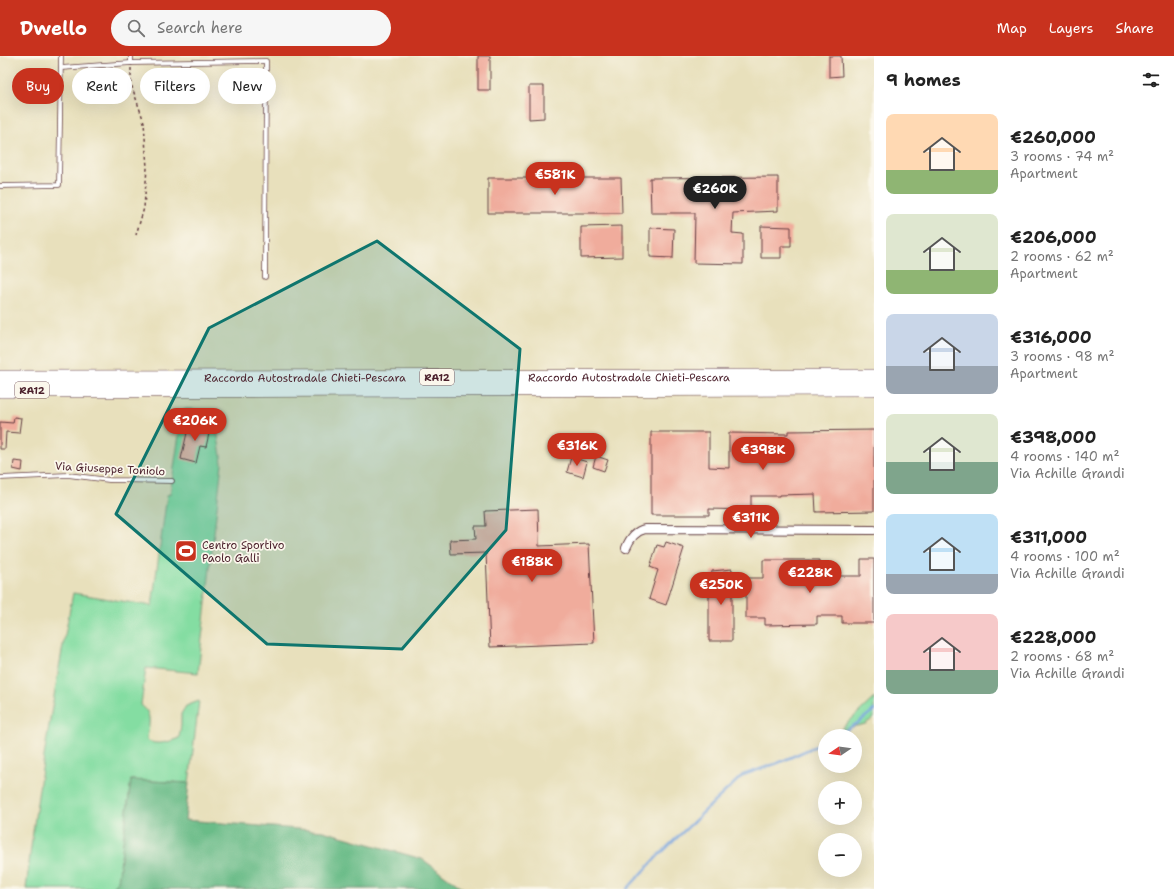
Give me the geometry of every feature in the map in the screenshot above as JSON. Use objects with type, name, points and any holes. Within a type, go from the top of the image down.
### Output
[{"type":"highway","name":"Raccordo Autostradale Chieti-Pescara","points":[[0,378],[874,377]]},
{"type":"highway","name":"Raccordo Autostradale Chieti-Pescara","points":[[0,390],[874,388]]},
{"type":"highway","points":[[0,396],[51,396],[63,390]]},
{"type":"street","points":[[626,548],[629,540],[634,534],[639,530],[645,529],[874,530]]},
{"type":"lane","points":[[61,56],[61,68],[131,63],[266,62],[265,276]]},
{"type":"lane","points":[[131,56],[131,63]]},
{"type":"lane","points":[[0,186],[59,185],[60,104]]},
{"type":"lane","name":"Via Giuseppe Toniolo","points":[[0,478],[68,475],[109,480],[172,481]]},
{"type":"path","points":[[131,63],[131,84],[144,122],[147,168],[144,208],[136,235]]},
{"type":"highlighted area","points":[[377,241],[520,349],[506,530],[402,649],[267,644],[116,514],[209,328]]},
{"type":"green space","points":[[183,409],[214,410],[222,463],[198,673],[146,668],[141,705],[148,713],[149,717],[147,740],[158,743],[179,738],[181,714],[186,706],[199,701],[189,783],[131,780],[118,882],[112,889],[26,889],[46,741],[73,593],[152,606],[167,495],[170,494]]},
{"type":"green space","points":[[874,698],[874,718],[865,724],[841,729]]},
{"type":"green space","points":[[131,780],[189,783],[185,820],[323,831],[422,859],[464,889],[112,889],[118,882]]},
{"type":"building","points":[[478,56],[490,56],[490,90],[478,90]]},
{"type":"building","points":[[829,56],[841,56],[842,76],[829,77]]},
{"type":"building","points":[[529,86],[544,86],[544,118],[529,119]]},
{"type":"building","points":[[778,177],[778,211],[733,213],[732,233],[743,234],[743,264],[694,263],[695,213],[651,213],[650,178]]},
{"type":"building","points":[[488,178],[621,178],[622,213],[488,213]]},
{"type":"building","points":[[622,226],[622,257],[581,258],[581,227]]},
{"type":"building","points":[[761,226],[791,227],[791,246],[781,246],[781,258],[761,258]]},
{"type":"building","points":[[650,228],[674,229],[673,258],[650,257]]},
{"type":"building","points":[[14,417],[21,418],[19,433],[6,432],[5,449],[0,449],[0,422],[13,423]]},
{"type":"building","points":[[189,424],[210,429],[206,447],[200,446],[196,463],[181,459]]},
{"type":"building","points":[[874,430],[874,511],[816,512],[815,494],[751,496],[751,510],[709,509],[709,515],[651,515],[651,432],[709,432],[709,467],[729,468],[729,433],[788,434],[788,431]]},
{"type":"building","points":[[596,456],[608,460],[604,471],[593,467]]},
{"type":"building","points":[[571,457],[587,462],[583,477],[567,472]]},
{"type":"building","points":[[14,461],[23,462],[22,471],[13,469]]},
{"type":"building","points":[[538,509],[539,546],[589,544],[594,643],[490,647],[486,553],[451,554],[450,540],[476,539],[475,526],[486,526],[485,511]]},
{"type":"building","points":[[666,542],[684,548],[666,605],[649,599],[658,570],[650,567],[657,545],[664,547]]},
{"type":"building","points":[[861,559],[874,559],[874,623],[842,623],[842,616],[817,616],[817,624],[765,625],[765,618],[746,618],[746,578],[763,578],[763,560],[819,560],[819,576],[861,576]]},
{"type":"building","points":[[732,569],[732,641],[709,641],[709,583],[711,583],[712,571]]},
{"type":"waterway","points":[[848,729],[874,710]]},
{"type":"waterway","points":[[627,889],[659,855],[743,775],[778,763],[818,745]]},
{"type":"place","name":"Centro Sportivo Paolo Galli","points":[[186,551]]}]
